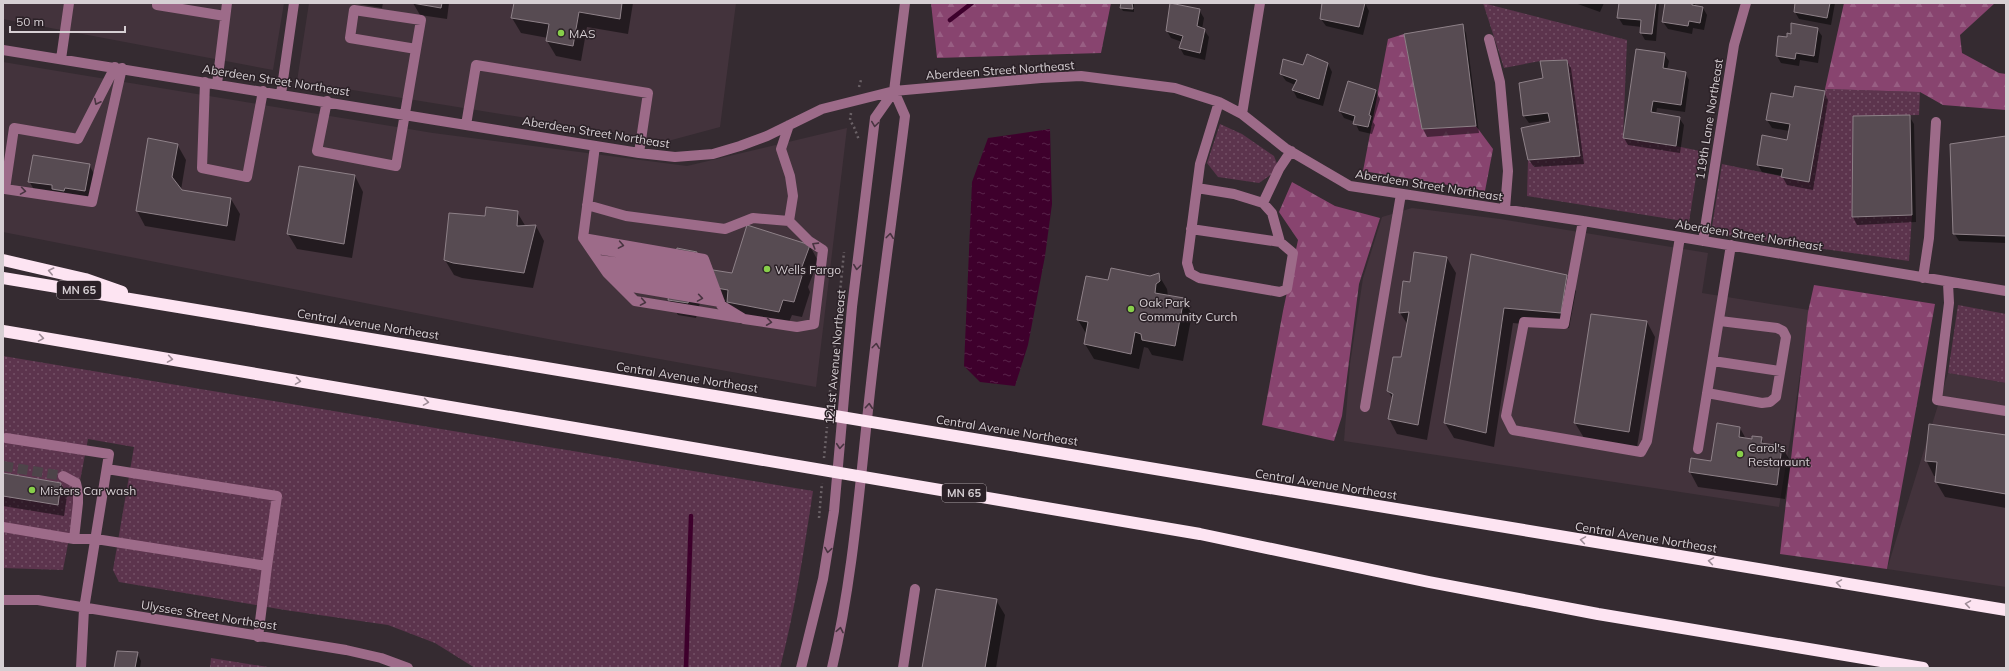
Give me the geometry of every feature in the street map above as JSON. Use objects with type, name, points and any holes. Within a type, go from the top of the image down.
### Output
[{"type":"highway","points":[[3,260],[85,279],[156,303]]},
{"type":"highway","name":"Central Avenue Northeast","points":[[3,278],[2006,610]]},
{"type":"highway","name":"MN 65","points":[[3,331],[1200,534],[1444,585],[1598,614],[1923,668]]},
{"type":"street","points":[[61,59],[70,3]]},
{"type":"street","points":[[157,3],[157,5],[225,16]]},
{"type":"street","points":[[217,84],[227,3]]},
{"type":"street","points":[[281,94],[294,3]]},
{"type":"street","name":"121st Avenue Northeast","points":[[801,668],[823,579],[834,511],[852,307],[875,118],[894,91],[905,3]]},
{"type":"street","points":[[1242,114],[1260,3]]},
{"type":"street","name":"119th Lane Northeast","points":[[1703,241],[1734,45],[1746,3]]},
{"type":"street","points":[[326,101],[317,151],[396,166],[421,20],[354,10],[350,38],[416,49]]},
{"type":"street","points":[[1489,38],[1500,82],[1508,171],[1505,209]]},
{"type":"street","name":"Aberdeen Street Northeast","points":[[3,50],[326,101],[595,146],[675,157],[713,154],[740,146],[789,125],[822,108],[894,91],[1041,78],[1081,76],[1175,88],[1219,102],[1242,114],[1291,151],[1350,186],[1583,221],[2006,291]]},
{"type":"street","points":[[466,125],[476,65],[632,90],[648,93],[639,153]]},
{"type":"street","points":[[118,68],[92,202],[5,189],[14,128],[78,139],[118,68]]},
{"type":"street","points":[[206,82],[202,168],[247,177],[263,91]]},
{"type":"street","points":[[832,668],[848,587],[858,514],[871,384],[905,116],[894,91]]},
{"type":"street","points":[[1191,229],[1280,242],[1293,253],[1287,289],[1280,292],[1200,278],[1190,273],[1187,263],[1191,229],[1200,164],[1219,102]]},
{"type":"street","points":[[1923,278],[1929,238],[1936,122]]},
{"type":"street","points":[[789,125],[781,149],[790,176],[793,196],[789,221]]},
{"type":"street","points":[[587,205],[626,216],[725,229],[753,218],[789,221],[809,241],[823,250],[814,324],[797,328],[635,301],[612,277],[583,238],[587,205],[595,146]]},
{"type":"street","points":[[1263,203],[1279,170],[1291,151]]},
{"type":"street","points":[[1197,188],[1234,194],[1263,203],[1272,213],[1280,242]]},
{"type":"street","points":[[1365,407],[1402,194]]},
{"type":"street","points":[[1583,221],[1564,324],[1524,322],[1506,416],[1513,430],[1641,452],[1647,441],[1680,237]]},
{"type":"street","points":[[583,238],[704,259],[721,305],[744,319]]},
{"type":"street","points":[[1698,449],[1720,321],[1731,245]]},
{"type":"street","points":[[591,248],[713,284]]},
{"type":"street","points":[[602,264],[713,284]]},
{"type":"street","points":[[612,277],[713,284]]},
{"type":"street","points":[[1948,282],[1949,303],[1937,400],[2006,411]]},
{"type":"street","points":[[620,285],[713,284]]},
{"type":"street","points":[[1707,393],[1762,403],[1770,402],[1776,397],[1786,336],[1783,331],[1777,328],[1720,321]]},
{"type":"street","points":[[1713,361],[1780,371]]},
{"type":"street","points":[[6,438],[109,454],[84,608],[81,668]]},
{"type":"street","points":[[107,469],[277,496],[258,637]]},
{"type":"street","points":[[63,476],[76,483],[78,492],[74,539]]},
{"type":"street","points":[[3,527],[74,539],[96,539],[267,566]]},
{"type":"street","points":[[903,668],[914,589]]},
{"type":"street","name":"Ulysses Street Northeast","points":[[3,600],[38,600],[258,637],[346,650],[381,658],[408,668]]},
{"type":"path","points":[[858,147],[859,139],[850,120],[861,80]]},
{"type":"path","points":[[828,407],[845,250]]},
{"type":"path","points":[[824,461],[827,423]]},
{"type":"path","points":[[818,523],[823,477]]},
{"type":"shaded area","points":[[3,3],[284,3],[273,70],[3,19]]},
{"type":"shaded area","points":[[309,3],[736,3],[720,127],[668,141],[297,81]]},
{"type":"shaded area","points":[[1483,3],[1627,40],[1623,138],[1700,151],[1689,222],[1527,196],[1528,160],[1580,156],[1567,60],[1540,61],[1504,68]]},
{"type":"shaded area","points":[[3,62],[433,133],[687,166],[847,128],[816,387],[548,339],[3,232]]},
{"type":"shaded area","points":[[1825,89],[1920,92],[1919,115],[1853,116],[1852,217],[1912,215],[1909,261],[1711,233],[1722,164],[1809,182]]},
{"type":"shaded area","points":[[1220,124],[1242,134],[1274,156],[1279,169],[1259,183],[1218,177],[1207,163]]},
{"type":"shaded area","points":[[1412,208],[1500,219],[1708,253],[1702,293],[1809,310],[1779,507],[1344,441],[1350,364],[1363,278],[1382,217]]},
{"type":"shaded area","points":[[1958,305],[2006,314],[2006,383],[1948,373]]},
{"type":"shaded area","points":[[3,356],[813,491],[795,602],[780,668],[475,668],[435,643],[388,625],[285,610],[119,582],[113,570],[134,447],[88,439],[63,570],[3,568]]},
{"type":"shaded area","points":[[1948,373],[2006,383],[2006,587],[1887,569]]},
{"type":"shaded area","points":[[211,658],[274,668],[210,668]]},
{"type":"green space","points":[[931,3],[1111,3],[1101,53],[937,58]]},
{"type":"green space","points":[[1844,3],[1995,3],[1960,35],[1962,53],[1999,73],[2006,74],[2006,110],[1943,105],[1920,92],[1825,89]]},
{"type":"green space","points":[[1404,34],[1422,129],[1476,126],[1493,149],[1485,191],[1363,171],[1388,39]]},
{"type":"green space","points":[[1292,182],[1335,206],[1380,218],[1359,284],[1342,416],[1334,441],[1262,425],[1298,240],[1279,212]]},
{"type":"green space","points":[[1814,285],[1935,304],[1887,569],[1780,554],[1808,312]]},
{"type":"water","points":[[1050,129],[1052,204],[1045,256],[1028,345],[1015,386],[980,382],[964,366],[972,182],[988,138]]},
{"type":"building","points":[[412,3],[442,3],[441,8]]},
{"type":"building","name":"MAS","points":[[514,3],[622,3],[620,19],[579,12],[573,46],[546,41],[549,24],[511,18]]},
{"type":"building","points":[[1121,3],[1132,3],[1133,9],[1120,8]]},
{"type":"building","points":[[1170,3],[1200,9],[1197,26],[1205,29],[1200,53],[1179,48],[1183,36],[1166,31]]},
{"type":"building","points":[[1322,3],[1365,3],[1359,27],[1320,19]]},
{"type":"building","points":[[1619,3],[1656,3],[1652,34],[1640,33],[1641,20],[1617,18]]},
{"type":"building","points":[[1665,3],[1692,3],[1692,5],[1703,7],[1700,23],[1689,21],[1688,26],[1662,22]]},
{"type":"building","points":[[1795,3],[1830,3],[1827,18],[1794,12]]},
{"type":"building","points":[[1791,23],[1818,28],[1814,56],[1796,53],[1795,59],[1776,56],[1778,36],[1787,37],[1787,33],[1791,34]]},
{"type":"building","points":[[1463,24],[1476,126],[1422,129],[1404,34]]},
{"type":"building","points":[[1636,49],[1665,53],[1663,68],[1686,72],[1681,105],[1653,101],[1651,112],[1680,117],[1676,146],[1623,138]]},
{"type":"building","points":[[1307,54],[1328,63],[1319,99],[1292,90],[1297,80],[1280,74],[1283,59],[1303,65]]},
{"type":"building","points":[[1567,60],[1580,156],[1528,160],[1521,128],[1550,122],[1548,113],[1523,116],[1519,83],[1543,78],[1540,61]]},
{"type":"building","points":[[1348,81],[1376,90],[1369,115],[1371,116],[1368,127],[1353,124],[1355,116],[1339,111]]},
{"type":"building","points":[[1795,86],[1825,91],[1809,182],[1781,177],[1783,169],[1757,165],[1762,135],[1787,140],[1790,124],[1766,120],[1771,93],[1793,97]]},
{"type":"building","points":[[1910,115],[1912,215],[1852,217],[1853,116]]},
{"type":"building","points":[[2006,136],[2006,236],[1953,234],[1950,144]]},
{"type":"building","points":[[148,138],[178,144],[172,177],[182,190],[231,198],[227,226],[136,211]]},
{"type":"building","points":[[33,155],[90,164],[85,191],[65,188],[64,191],[52,189],[52,185],[28,182]]},
{"type":"building","points":[[299,166],[355,175],[344,244],[287,234]]},
{"type":"building","points":[[486,207],[518,211],[517,226],[536,225],[524,273],[453,263],[444,260],[449,213],[485,216]]},
{"type":"building","name":"Wells Fargo","points":[[747,225],[810,245],[800,272],[802,276],[794,302],[783,300],[779,312],[727,302],[728,290],[693,284],[688,303],[668,300],[677,248],[697,252],[694,267],[732,273]]},
{"type":"building","points":[[1414,252],[1447,257],[1418,425],[1388,419],[1393,394],[1387,391],[1393,357],[1401,357],[1409,312],[1399,313],[1403,281],[1410,282]]},
{"type":"building","points":[[1471,254],[1567,275],[1561,313],[1504,308],[1486,433],[1444,423]]},
{"type":"building","name":"Oak Park Community Curch","points":[[1111,268],[1150,276],[1159,273],[1160,281],[1156,284],[1155,293],[1184,298],[1175,346],[1142,340],[1141,334],[1135,332],[1131,354],[1084,344],[1088,322],[1077,320],[1086,276],[1108,280]]},
{"type":"building","points":[[1591,314],[1647,321],[1629,432],[1574,423]]},
{"type":"building","points":[[1717,423],[1740,427],[1739,437],[1752,439],[1752,436],[1762,437],[1761,443],[1782,446],[1777,485],[1689,472],[1691,458],[1711,461]]},
{"type":"building","points":[[1929,424],[2006,435],[2006,494],[1935,482],[1937,462],[1925,461]]},
{"type":"building","name":"Misters Car wash","points":[[3,473],[61,483],[58,505],[3,496]]},
{"type":"building","points":[[936,589],[997,599],[985,668],[922,668]]},
{"type":"building","points":[[117,651],[138,652],[135,668],[114,668]]},
{"type":"waterway","points":[[950,20],[972,3]]},
{"type":"waterway","points":[[686,668],[691,516]]},
{"type":"tunnel","points":[[3,466],[63,476]]},
{"type":"place","name":"MAS","points":[[561,33]]},
{"type":"place","name":"Wells Fargo","points":[[767,269]]},
{"type":"place","name":"Oak Park Community Curch","points":[[1131,309]]},
{"type":"place","name":"Carol's Restaraunt","points":[[1740,454]]},
{"type":"place","name":"Misters Car wash","points":[[32,490]]}]
